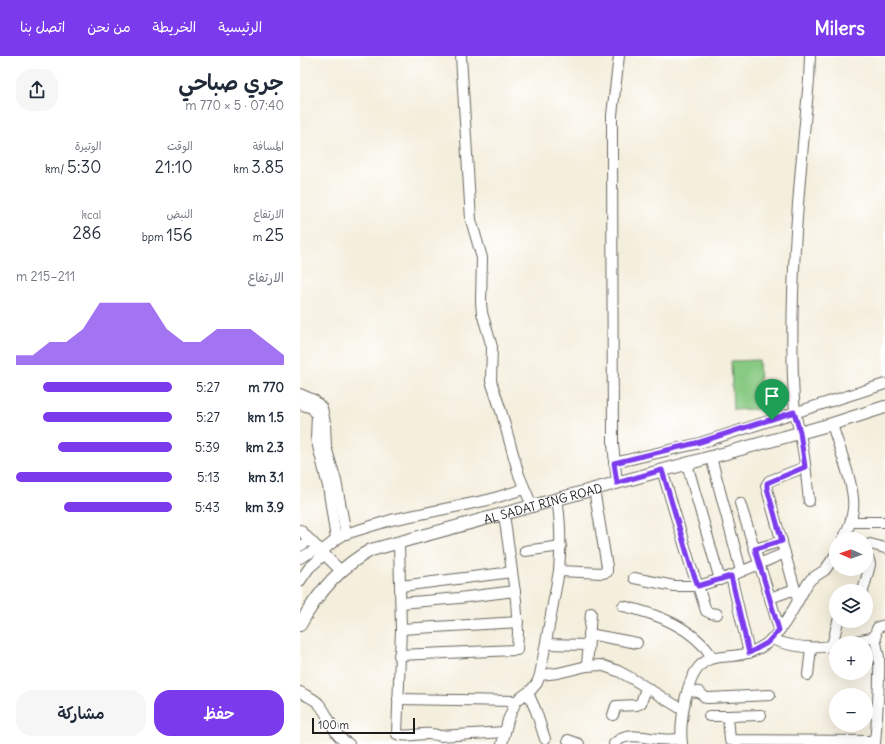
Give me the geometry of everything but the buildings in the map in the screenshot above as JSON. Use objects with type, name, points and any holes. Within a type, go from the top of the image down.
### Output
[{"type":"main road","name":"AL SADAT RING ROAD","points":[[300,625],[316,598],[327,584],[350,563],[371,550],[832,424],[885,407]]},
{"type":"street","points":[[461,56],[471,216],[482,258],[481,302],[482,313],[492,347],[491,381],[501,411],[514,462],[532,506]]},
{"type":"street","points":[[617,483],[614,463],[612,409],[612,115],[619,56]]},
{"type":"street","points":[[809,501],[800,432],[794,412],[793,385],[796,230],[810,56]]},
{"type":"street","points":[[614,463],[700,442],[885,384]]},
{"type":"street","points":[[300,394],[314,400],[322,408],[325,423],[326,447],[336,481],[346,534]]},
{"type":"street","points":[[300,404],[312,408],[317,415],[316,438],[328,486],[336,539]]},
{"type":"street","points":[[832,424],[851,486],[853,509],[851,522],[847,532]]},
{"type":"street","points":[[711,457],[741,571]]},
{"type":"street","points":[[687,464],[720,580]]},
{"type":"street","points":[[798,600],[766,484],[769,481],[805,467]]},
{"type":"street","points":[[662,470],[691,567],[706,611],[717,614]]},
{"type":"street","points":[[300,581],[322,551],[336,539],[346,534],[391,520],[488,500],[524,489]]},
{"type":"street","points":[[559,571],[607,572],[608,566],[594,489]]},
{"type":"street","points":[[502,744],[510,715],[516,701],[528,693],[537,683],[540,675],[559,571],[561,546],[557,499]]},
{"type":"street","points":[[740,503],[760,563],[779,630]]},
{"type":"street","points":[[400,655],[516,651],[518,648],[518,622],[504,514]]},
{"type":"street","points":[[851,522],[885,522]]},
{"type":"street","points":[[300,530],[341,571]]},
{"type":"street","points":[[300,546],[310,540]]},
{"type":"street","points":[[755,549],[782,541]]},
{"type":"street","points":[[399,542],[401,628],[396,731],[399,735],[432,733],[440,736],[505,732]]},
{"type":"street","points":[[873,545],[885,548]]},
{"type":"street","points":[[525,551],[561,546]]},
{"type":"street","points":[[300,558],[322,551]]},
{"type":"street","points":[[634,578],[674,586],[698,586],[731,576],[785,553]]},
{"type":"street","points":[[614,744],[620,739],[632,736],[682,742],[683,710],[694,674],[701,664],[713,658],[749,653],[771,639],[779,630],[811,579],[824,570],[829,563]]},
{"type":"street","points":[[401,586],[512,572]]},
{"type":"street","points":[[731,576],[749,653]]},
{"type":"street","points":[[770,598],[795,589]]},
{"type":"street","points":[[401,602],[515,591]]},
{"type":"street","points":[[623,606],[654,614],[690,634],[700,641],[713,658]]},
{"type":"street","points":[[587,666],[591,613]]},
{"type":"street","points":[[401,628],[518,622]]},
{"type":"street","points":[[728,716],[731,742],[875,743],[879,669],[876,630],[878,627],[885,625]]},
{"type":"street","points":[[589,634],[637,643]]},
{"type":"street","points":[[771,639],[791,645],[811,648],[829,646]]},
{"type":"street","points":[[546,644],[588,645]]},
{"type":"street","points":[[808,675],[811,648]]},
{"type":"street","points":[[540,675],[558,673],[587,666],[602,665],[631,678],[683,710]]},
{"type":"street","points":[[613,715],[616,706],[637,705],[641,703],[646,688]]},
{"type":"street","points":[[688,690],[699,692],[706,698],[770,695]]},
{"type":"street","points":[[300,692],[318,703],[337,735],[350,744]]},
{"type":"street","points":[[528,693],[536,711],[545,739]]},
{"type":"street","points":[[398,699],[516,701]]},
{"type":"street","points":[[709,716],[761,715]]},
{"type":"street","points":[[568,740],[579,744]]},
{"type":"green space","points":[[759,360],[761,409],[733,410],[731,361]]},
{"type":"route","points":[[794,412],[800,432],[805,467],[769,481],[766,484],[782,541],[755,549],[779,630],[767,643],[749,653],[731,576],[698,586],[662,470],[617,483],[614,463],[700,442],[772,420],[794,412]]}]
